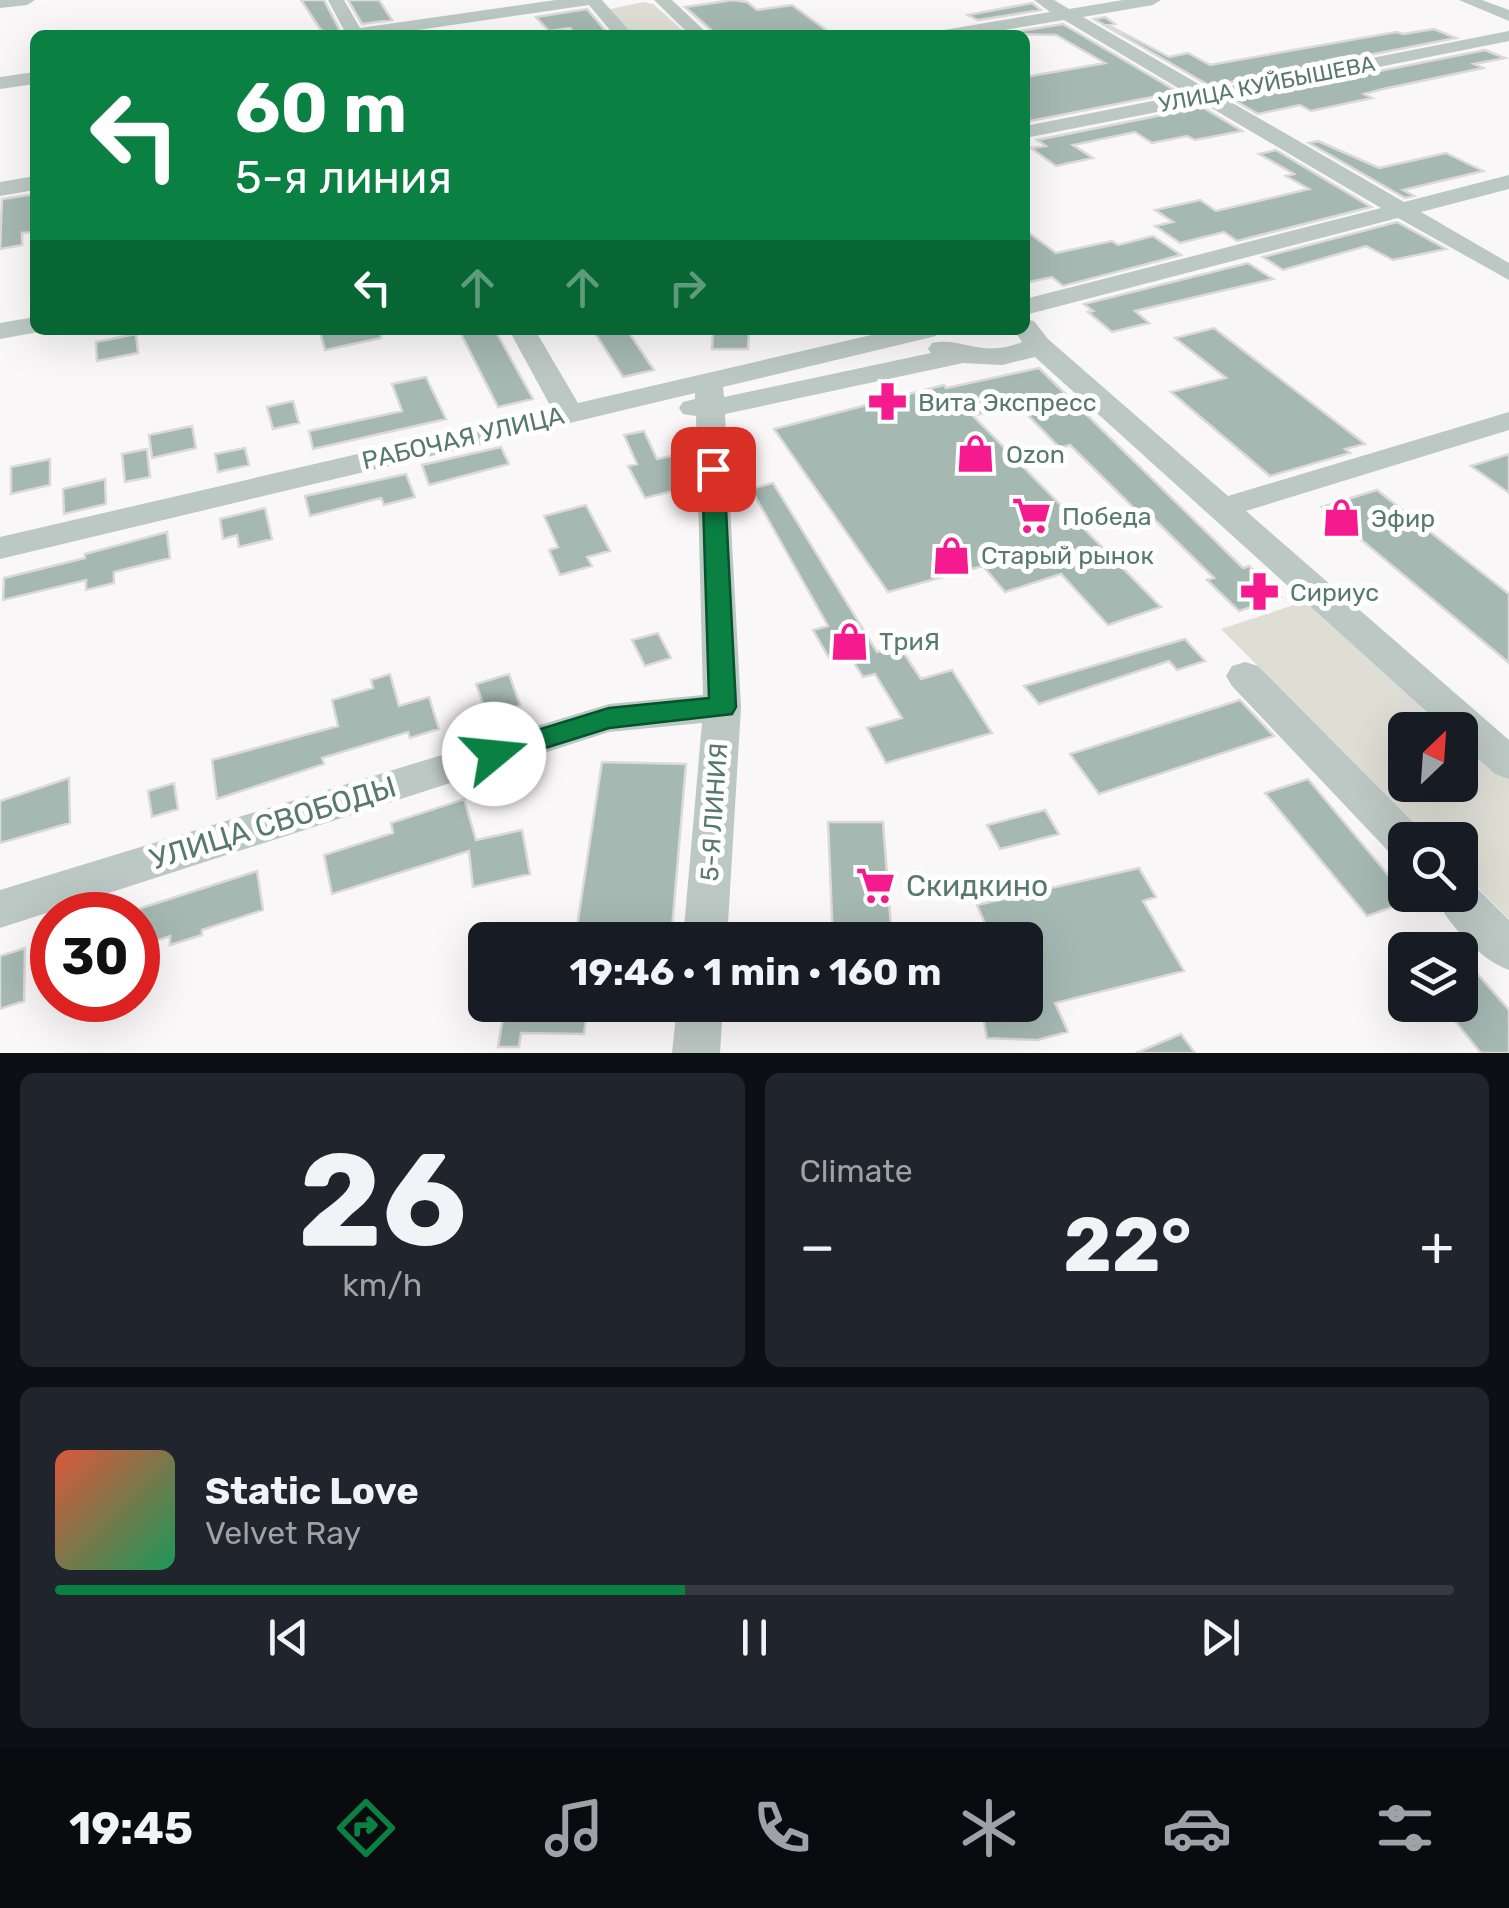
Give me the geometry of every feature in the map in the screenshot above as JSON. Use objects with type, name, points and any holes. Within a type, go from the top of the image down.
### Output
[{"type":"street","points":[[0,3],[27,0]]},
{"type":"street","points":[[336,0],[353,30]]},
{"type":"street","points":[[380,30],[545,3],[592,0],[619,30]]},
{"type":"street","points":[[662,0],[695,30]]},
{"type":"street","points":[[1042,0],[1509,273]]},
{"type":"street","points":[[973,30],[1153,0]]},
{"type":"street","points":[[1466,0],[1509,16]]},
{"type":"street","name":"УЛИЦА КУЙБЫШЕВА","points":[[1030,131],[1509,36]]},
{"type":"street","points":[[0,83],[30,79]]},
{"type":"street","points":[[1030,305],[1509,182]]},
{"type":"street","points":[[0,189],[30,185]]},
{"type":"street","points":[[0,332],[30,325]]},
{"type":"street","points":[[525,335],[568,413]]},
{"type":"street","points":[[710,396],[903,335]]},
{"type":"street","points":[[921,335],[933,346],[960,356],[992,360],[1020,355],[1031,336],[1509,763]]},
{"type":"street","points":[[710,396],[787,396],[909,364],[960,356]]},
{"type":"street","name":"РАБОЧАЯ УЛИЦА","points":[[0,548],[568,413],[710,396]]},
{"type":"street","name":"5-Я ЛИНИЯ","points":[[706,922],[722,707],[710,396]]},
{"type":"street","points":[[1225,507],[1509,420]]},
{"type":"street","points":[[1245,676],[1388,823]]},
{"type":"street","name":"УЛИЦА СВОБОДЫ","points":[[0,909],[609,718],[722,707]]},
{"type":"street","points":[[1472,912],[1509,950]]},
{"type":"street","points":[[696,1053],[699,1022]]},
{"type":"shaded area","points":[[643,2],[653,4],[682,30],[627,30],[606,10]]},
{"type":"shaded area","points":[[1315,598],[1439,712],[1388,712],[1388,797],[1221,629]]},
{"type":"shaded area","points":[[1478,747],[1509,775],[1509,919],[1478,888],[1478,822],[1413,822],[1393,802],[1478,802]]},
{"type":"building","points":[[301,0],[324,0],[339,29],[321,30]]},
{"type":"building","points":[[348,0],[379,0],[392,20],[362,24]]},
{"type":"building","points":[[733,0],[747,2],[757,10],[792,5],[826,30],[711,30],[685,7]]},
{"type":"building","points":[[1032,3],[1041,10],[978,20],[968,15]]},
{"type":"building","points":[[587,9],[605,30],[548,30],[536,17]]},
{"type":"building","points":[[1105,17],[1115,24],[1108,25],[1169,57],[1188,53],[1210,65],[1396,32],[1434,29],[1456,38],[1210,86],[1094,19]]},
{"type":"building","points":[[1063,24],[1178,92],[1030,121],[1030,76],[1105,63],[1056,35],[1030,35],[1030,30],[1026,30]]},
{"type":"building","points":[[1485,50],[1505,58],[1474,64],[1483,68],[1383,89],[1364,94],[1372,98],[1311,111],[1300,105],[1258,114],[1234,100]]},
{"type":"building","points":[[1202,107],[1242,131],[1152,143],[1135,132],[1073,145],[1093,158],[1056,166],[1031,148],[1046,146],[1037,140]]},
{"type":"building","points":[[1318,141],[1379,168],[1446,153],[1483,171],[1403,190],[1414,196],[1405,198],[1309,143]]},
{"type":"building","points":[[1276,150],[1371,207],[1237,241],[1224,232],[1180,243],[1155,226],[1173,222],[1155,210],[1200,200],[1216,211],[1309,189],[1286,176],[1294,174],[1259,154]]},
{"type":"building","points":[[30,195],[30,232],[22,233],[22,245],[0,249],[2,199]]},
{"type":"building","points":[[1397,222],[1446,249],[1393,260],[1366,246],[1283,270],[1263,257]]},
{"type":"building","points":[[1030,234],[1056,253],[1153,236],[1181,255],[1063,286],[1052,277],[1030,282]]},
{"type":"building","points":[[1248,263],[1273,279],[1135,311],[1149,323],[1112,332],[1084,304]]},
{"type":"building","points":[[1214,328],[1365,444],[1345,449],[1350,453],[1270,476],[1171,392],[1226,378],[1175,338]]},
{"type":"building","points":[[136,335],[138,353],[97,361],[96,342]]},
{"type":"building","points":[[321,335],[381,335],[381,338],[325,350]]},
{"type":"building","points":[[462,335],[498,335],[533,399],[498,407]]},
{"type":"building","points":[[596,335],[630,335],[654,370],[623,377]]},
{"type":"building","points":[[713,335],[749,335],[748,349],[712,349]]},
{"type":"building","points":[[1039,368],[1243,568],[1249,566],[1281,597],[1239,611],[1207,580],[1214,578],[1151,516],[1144,518],[1070,445],[1060,448],[1017,404],[973,416],[1161,607],[1108,625],[1061,574],[1005,592],[983,566],[888,592],[774,429],[944,385],[946,388]]},
{"type":"building","points":[[426,377],[446,419],[313,449],[309,431],[402,411],[392,384]]},
{"type":"building","points":[[293,401],[299,423],[273,429],[267,407]]},
{"type":"building","points":[[192,426],[196,448],[152,458],[149,435]]},
{"type":"building","points":[[644,431],[657,459],[676,455],[694,486],[645,498],[628,466],[637,464],[624,435]]},
{"type":"building","points":[[501,447],[509,464],[429,485],[422,465]]},
{"type":"building","points":[[245,448],[249,465],[218,472],[215,454]]},
{"type":"building","points":[[147,449],[150,477],[125,482],[122,454]]},
{"type":"building","points":[[1509,454],[1509,493],[1471,466]]},
{"type":"building","points":[[50,459],[50,485],[11,494],[11,467]]},
{"type":"building","points":[[406,474],[415,497],[384,505],[381,498],[310,516],[305,496]]},
{"type":"building","points":[[105,479],[106,504],[64,514],[63,489]]},
{"type":"building","points":[[773,483],[877,652],[899,646],[921,679],[952,670],[992,733],[886,763],[867,728],[902,718],[875,674],[863,677],[851,658],[832,663],[813,630],[828,626],[751,489]]},
{"type":"building","points":[[1377,490],[1509,594],[1509,663],[1322,507]]},
{"type":"building","points":[[586,505],[610,551],[587,557],[592,566],[560,575],[549,550],[558,547],[544,516]]},
{"type":"building","points":[[265,508],[272,539],[239,547],[237,535],[223,539],[220,519]]},
{"type":"building","points":[[167,532],[170,558],[114,572],[114,583],[86,590],[86,580],[3,600],[4,578]]},
{"type":"building","points":[[658,633],[671,658],[645,666],[632,640]]},
{"type":"building","points":[[1185,639],[1205,661],[1177,670],[1169,661],[1039,704],[1024,686]]},
{"type":"building","points":[[390,674],[399,706],[429,697],[439,729],[410,738],[408,732],[322,758],[324,764],[217,799],[212,760],[338,726],[332,700],[373,688],[371,680]]},
{"type":"building","points":[[509,674],[520,705],[487,715],[476,684]]},
{"type":"building","points":[[1240,700],[1274,736],[1099,794],[1070,754]]},
{"type":"building","points":[[602,762],[686,764],[673,922],[578,922]]},
{"type":"building","points":[[69,778],[70,823],[0,843],[0,801]]},
{"type":"building","points":[[1308,779],[1388,875],[1388,909],[1367,916],[1265,793]]},
{"type":"building","points":[[174,783],[178,809],[152,817],[148,791]]},
{"type":"building","points":[[464,799],[476,840],[522,830],[530,874],[473,887],[469,851],[332,894],[324,855],[393,833],[391,823]]},
{"type":"building","points":[[1045,810],[1059,834],[1000,849],[987,825]]},
{"type":"building","points":[[828,822],[883,822],[891,922],[832,922]]},
{"type":"building","points":[[1139,868],[1156,897],[1143,901],[1184,971],[1055,1003],[1068,1032],[1037,1040],[987,1038],[984,1022],[1043,1022],[1043,922],[984,922],[977,905]]},
{"type":"building","points":[[257,871],[263,910],[170,945],[170,936],[160,939],[160,902]]},
{"type":"building","points":[[25,948],[24,1001],[0,1009],[0,956]]},
{"type":"building","points":[[1478,975],[1509,1010],[1509,1053],[1481,1053],[1456,1022],[1478,1022]]},
{"type":"building","points":[[502,1022],[586,1022],[584,1034],[521,1033],[519,1047],[498,1047]]},
{"type":"building","points":[[1181,1034],[1195,1053],[1136,1053]]},
{"type":"place","name":"Вита Экспресс","points":[[888,402]]},
{"type":"place","name":"Ozon","points":[[976,454]]},
{"type":"place","name":"Победа","points":[[1032,516]]},
{"type":"place","name":"Эфир","points":[[1341,518]]},
{"type":"place","name":"Старый рынок","points":[[951,555]]},
{"type":"place","name":"Сириус","points":[[1260,592]]},
{"type":"place","name":"ТриЯ","points":[[849,641]]},
{"type":"place","name":"Скидкино","points":[[876,886]]},
{"type":"route","points":[[494,754],[609,718],[722,707],[713,469]]}]
